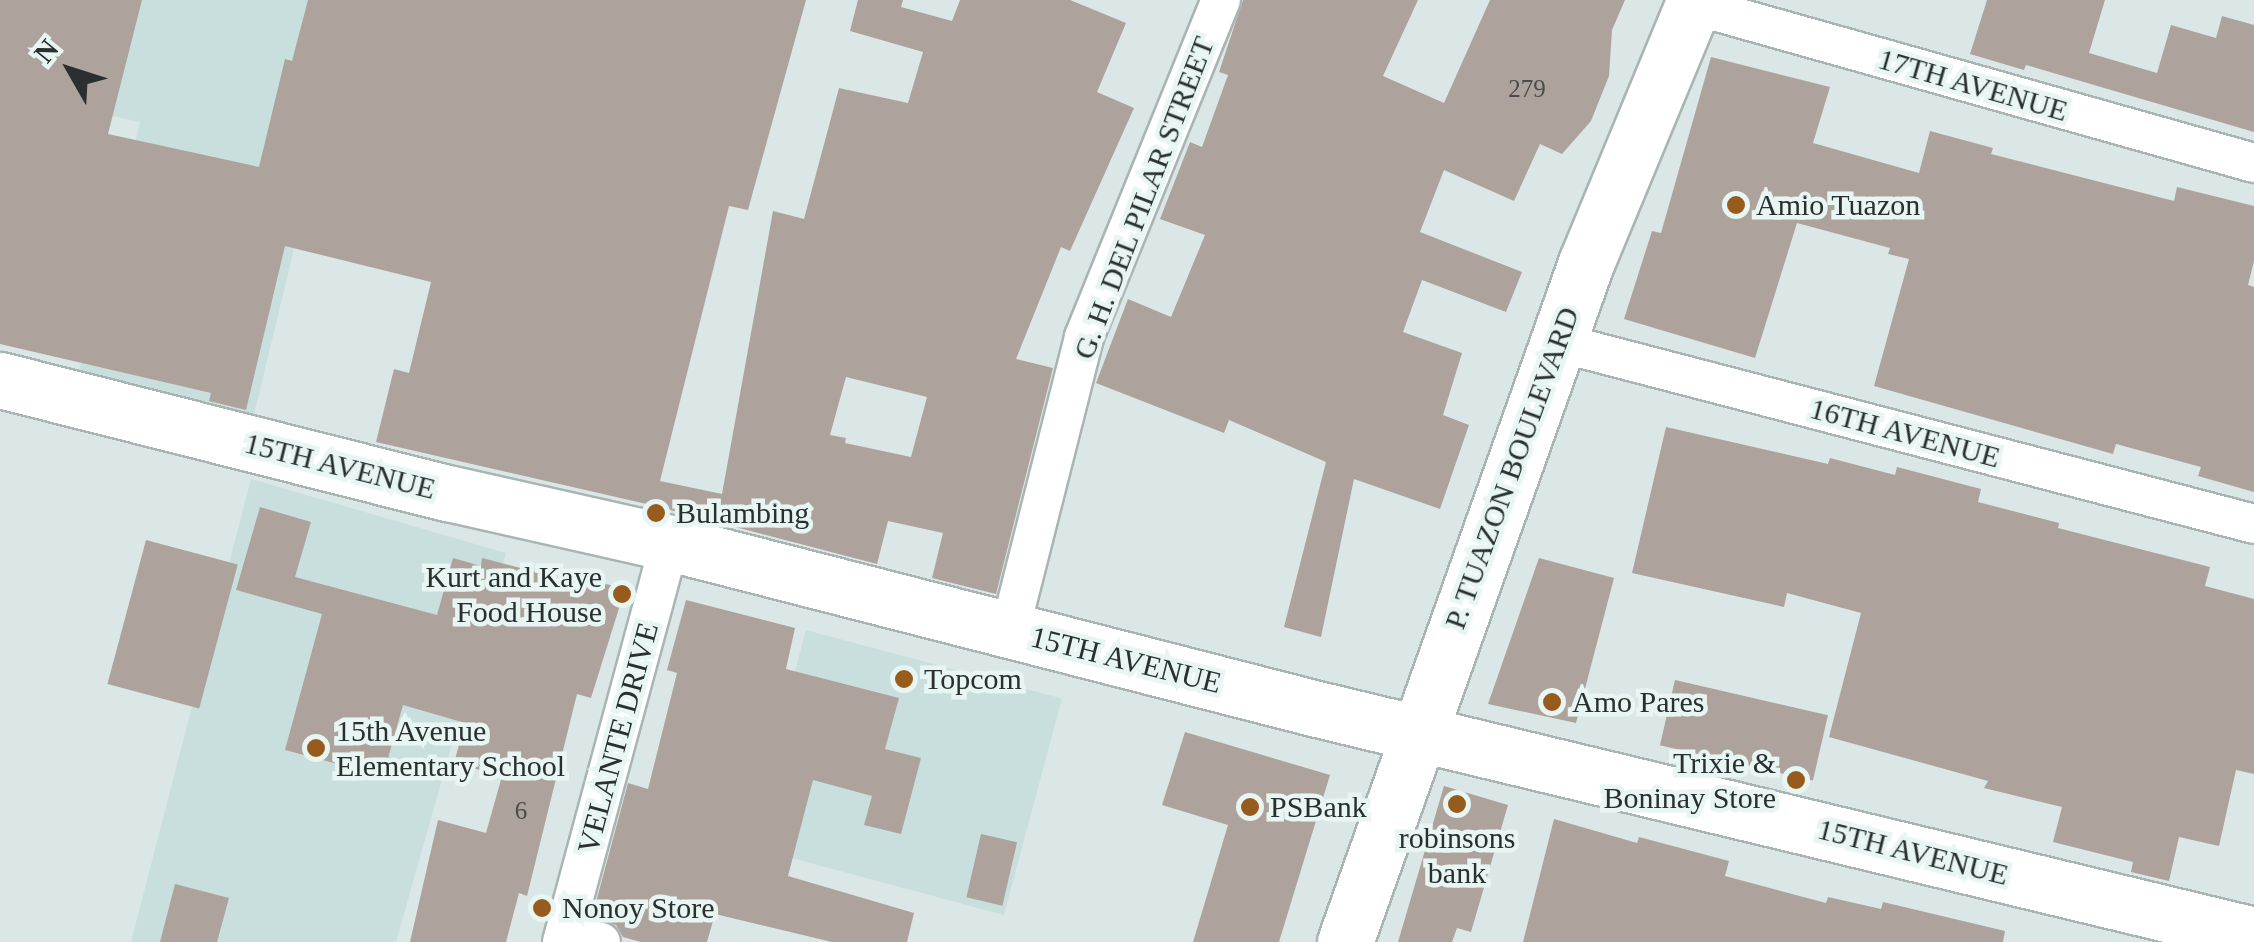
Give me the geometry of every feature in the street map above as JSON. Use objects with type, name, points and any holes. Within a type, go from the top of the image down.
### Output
[{"type":"main road","name":"P. TUAZON BOULEVARD","points":[[1345,942],[1556,342],[1694,3]]},
{"type":"main road","name":"15TH AVENUE","points":[[0,380],[2254,935]]},
{"type":"street","name":"G. H. DEL PILAR STREET","points":[[1010,630],[1084,337],[1222,0]]},
{"type":"street","name":"17TH AVENUE","points":[[1694,3],[2254,162]]},
{"type":"street","name":"16TH AVENUE","points":[[1556,342],[2254,524]]},
{"type":"street","name":"VELANTE DRIVE","points":[[576,939],[670,542]]},
{"type":"shaded area","points":[[0,0],[354,0],[253,419],[78,375],[140,122],[0,91]]},
{"type":"shaded area","name":"15th Avenue Elementary School","points":[[251,479],[506,553],[396,942],[131,942]]},
{"type":"shaded area","points":[[806,630],[1062,699],[1004,915],[748,846]]},
{"type":"building","points":[[0,0],[142,0],[108,134],[259,167],[285,59],[292,61],[308,0],[806,0],[748,210],[729,206],[660,481],[722,494],[773,211],[804,219],[839,88],[908,103],[923,52],[850,31],[858,0],[903,0],[901,7],[952,21],[960,0],[1070,0],[1126,23],[1097,92],[1134,108],[1070,251],[1061,247],[1016,359],[1053,368],[996,594],[932,578],[943,533],[888,521],[877,564],[651,505],[376,442],[394,369],[409,373],[431,282],[285,246],[246,410],[209,401],[211,393],[0,344]],"holes":[[[846,377],[927,397],[911,457],[845,443],[846,438],[830,435]]]},
{"type":"building","points":[[1243,0],[1418,0],[1383,76],[1444,103],[1490,0],[1625,0],[1612,30],[1609,76],[1591,121],[1562,154],[1540,144],[1514,201],[1444,170],[1420,232],[1522,272],[1506,312],[1422,280],[1403,332],[1462,353],[1443,415],[1469,425],[1440,509],[1354,479],[1321,637],[1284,627],[1326,462],[1229,420],[1224,433],[1096,383],[1128,299],[1171,317],[1205,235],[1160,219],[1190,142],[1202,147],[1228,75],[1219,72]]},
{"type":"building","points":[[1987,0],[2105,0],[2089,53],[2157,73],[2171,25],[2216,38],[2222,16],[2254,25],[2254,132],[2026,65],[2024,70],[1970,54]]},
{"type":"building","points":[[1711,57],[1830,87],[1813,143],[1919,173],[1930,131],[1993,148],[1991,154],[2174,201],[2177,187],[2254,206],[2254,261],[2248,285],[2254,287],[2254,492],[2198,476],[2201,467],[2116,444],[2113,454],[1874,386],[1909,259],[1888,254],[1890,248],[1797,223],[1755,358],[1624,319],[1652,231],[1661,233]]},
{"type":"building","points":[[1666,427],[1828,464],[1830,458],[1895,475],[1897,467],[1981,489],[1978,502],[2059,523],[2058,528],[2210,567],[2205,586],[2254,599],[2254,774],[2236,770],[2219,846],[2179,837],[2169,881],[2131,872],[2133,862],[2053,842],[2062,807],[1984,788],[1988,781],[1829,737],[1861,613],[1787,593],[1784,607],[1632,573]]},
{"type":"building","points":[[260,507],[311,522],[295,577],[437,615],[453,558],[481,566],[482,558],[578,583],[580,577],[625,589],[591,698],[577,694],[527,896],[519,893],[506,942],[410,942],[438,820],[486,833],[502,776],[454,763],[465,723],[403,705],[383,776],[285,750],[322,614],[236,590]]},
{"type":"building","points":[[146,540],[238,565],[199,709],[107,684]]},
{"type":"building","points":[[1539,558],[1614,578],[1576,723],[1488,704]]},
{"type":"building","points":[[686,600],[795,628],[786,669],[899,698],[885,749],[921,758],[901,834],[864,825],[872,796],[813,780],[788,876],[914,913],[907,942],[832,942],[715,914],[707,942],[641,942],[623,937],[616,925],[592,917],[628,783],[648,789],[677,673],[667,670]]},
{"type":"building","points":[[1675,680],[1828,715],[1813,781],[1660,745]]},
{"type":"building","points":[[1185,732],[1330,775],[1279,942],[1193,942],[1228,825],[1162,805]]},
{"type":"building","points":[[1444,786],[1508,805],[1471,932],[1457,928],[1452,942],[1398,942]]},
{"type":"building","points":[[1554,819],[1637,843],[1639,837],[1729,861],[1725,876],[1826,903],[1828,897],[1881,909],[1883,902],[2005,931],[2003,942],[1523,942]]},
{"type":"building","points":[[981,834],[1017,842],[1002,906],[966,897]]},
{"type":"building","points":[[175,884],[229,898],[217,942],[160,942]]},
{"type":"place","name":"Amio Tuazon","points":[[1736,205]]},
{"type":"place","name":"Bulambing","points":[[656,513]]},
{"type":"place","name":"Kurt and Kaye Food House","points":[[622,594]]},
{"type":"place","name":"Topcom","points":[[904,679]]},
{"type":"place","name":"Amo Pares","points":[[1552,702]]},
{"type":"place","name":"15th Avenue Elementary School","points":[[316,748]]},
{"type":"place","name":"Trixie & Boninay Store","points":[[1796,780]]},
{"type":"place","name":"robinsons bank","points":[[1457,804]]},
{"type":"place","name":"PSBank","points":[[1250,807]]},
{"type":"place","name":"Nonoy Store","points":[[542,908]]}]
